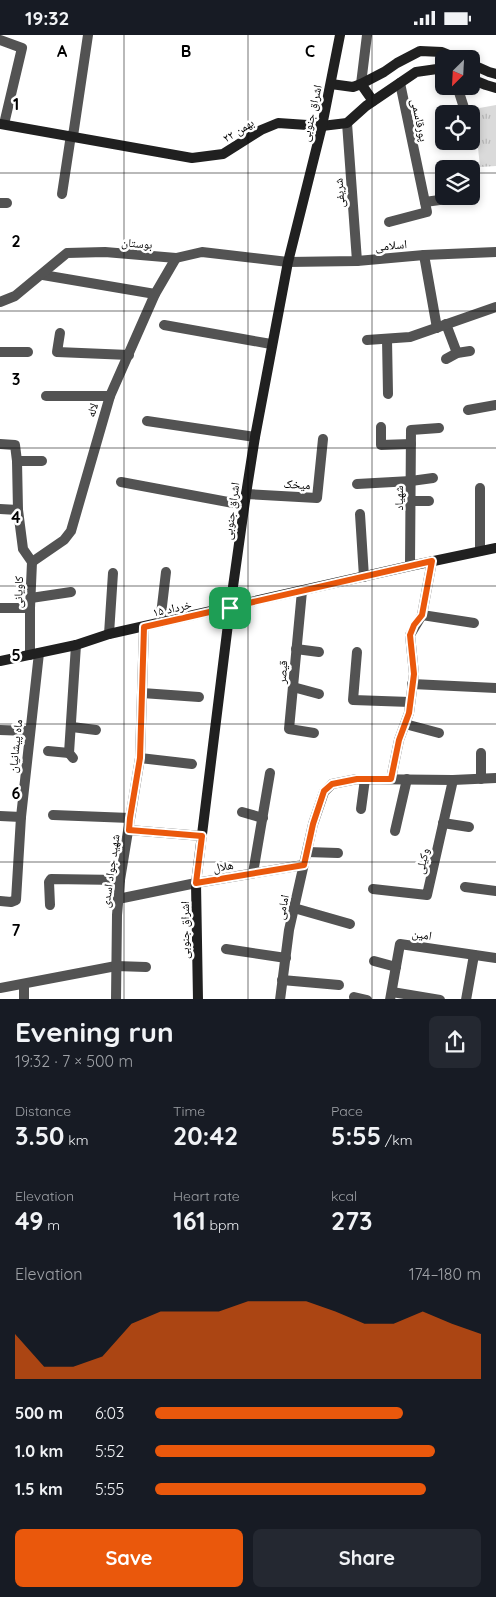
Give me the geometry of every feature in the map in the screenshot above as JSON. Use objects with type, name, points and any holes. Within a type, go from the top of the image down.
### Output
[{"type":"street","points":[[62,195],[88,35]]},
{"type":"street","name":"اشراق جنوبی","points":[[197,999],[196,883],[230,608],[254,437],[288,262],[322,125],[340,35]]},
{"type":"street","points":[[368,35],[361,84],[373,101]]},
{"type":"street","points":[[0,40],[22,47],[2,124]]},
{"type":"street","points":[[331,84],[353,87],[420,51],[435,51]]},
{"type":"street","points":[[480,68],[496,74]]},
{"type":"street","points":[[347,123],[373,101],[416,72],[435,69]]},
{"type":"street","name":"پورقاسمی","points":[[400,83],[425,202]]},
{"type":"street","points":[[480,83],[496,88]]},
{"type":"street","name":"۲۲ بهمن","points":[[2,124],[72,135],[192,158],[223,154],[261,130],[278,123],[322,125],[347,123]]},
{"type":"street","name":"شریفی","points":[[347,123],[357,261]]},
{"type":"street","points":[[390,222],[427,211],[425,202],[435,201]]},
{"type":"street","name":"بوستان","points":[[0,302],[15,296],[43,275],[67,253],[105,253],[176,258],[202,252],[288,262]]},
{"type":"street","name":"اسلامی","points":[[288,262],[357,261],[424,255],[496,252]]},
{"type":"street","points":[[424,255],[441,326],[457,353]]},
{"type":"street","name":"لاله","points":[[32,562],[64,540],[71,531],[110,395],[155,295],[176,258]]},
{"type":"street","points":[[43,275],[155,295]]},
{"type":"street","points":[[367,340],[410,337],[496,309]]},
{"type":"street","points":[[164,325],[271,344]]},
{"type":"street","points":[[60,333],[57,352],[129,355]]},
{"type":"street","points":[[387,339],[388,394]]},
{"type":"street","points":[[446,359],[457,353],[470,351]]},
{"type":"street","points":[[0,352],[28,352]]},
{"type":"street","points":[[46,395],[110,395]]},
{"type":"street","points":[[468,410],[496,405]]},
{"type":"street","points":[[147,421],[254,437]]},
{"type":"street","points":[[381,427],[381,445],[411,444]]},
{"type":"street","name":"شهیاد","points":[[410,566],[411,430],[439,428]]},
{"type":"street","name":"میخک","points":[[245,499],[317,498],[323,439]]},
{"type":"street","name":"کاویانی","points":[[0,444],[15,445],[18,510],[23,549],[32,562],[30,608],[34,654]]},
{"type":"street","points":[[17,461],[42,461]]},
{"type":"street","points":[[357,484],[433,478]]},
{"type":"street","points":[[121,482],[245,499]]},
{"type":"street","points":[[480,489],[480,551]]},
{"type":"street","points":[[411,501],[429,501]]},
{"type":"street","points":[[0,509],[18,510]]},
{"type":"street","points":[[360,515],[364,577]]},
{"type":"street","name":"۱۵ خرداد","points":[[0,661],[76,645],[109,634],[432,561],[496,549]]},
{"type":"street","points":[[391,779],[399,740],[409,713],[414,674],[410,635],[414,625],[422,615],[432,561]]},
{"type":"street","points":[[160,623],[166,572]]},
{"type":"street","points":[[109,634],[113,573]]},
{"type":"street","points":[[31,597],[71,591]]},
{"type":"street","name":"قیصر","points":[[302,591],[289,729],[314,733]]},
{"type":"street","points":[[0,608],[30,608]]},
{"type":"street","points":[[422,615],[474,623]]},
{"type":"street","name":"شهید جواد اسدی","points":[[116,999],[118,899],[140,758],[144,627]]},
{"type":"street","points":[[48,751],[71,756],[76,645]]},
{"type":"street","points":[[296,649],[319,652]]},
{"type":"street","points":[[358,653],[353,701],[410,702]]},
{"type":"street","name":"ماه پیشانیان","points":[[0,901],[14,902],[16,900],[34,654]]},
{"type":"street","points":[[412,684],[496,689]]},
{"type":"street","points":[[293,687],[318,694]]},
{"type":"street","points":[[142,693],[199,697]]},
{"type":"street","points":[[405,724],[439,733]]},
{"type":"street","points":[[72,727],[96,730]]},
{"type":"street","points":[[0,730],[29,731]]},
{"type":"street","points":[[481,753],[481,779]]},
{"type":"street","points":[[140,758],[192,765]]},
{"type":"street","points":[[253,873],[270,773]]},
{"type":"street","points":[[361,809],[365,779],[496,779]]},
{"type":"street","name":"امامی","points":[[280,999],[294,908],[313,824],[324,791],[332,784],[365,779]]},
{"type":"street","points":[[395,831],[407,779]]},
{"type":"street","name":"وکیلی","points":[[373,889],[427,895],[453,780]]},
{"type":"street","points":[[242,812],[263,818]]},
{"type":"street","points":[[53,815],[130,818]]},
{"type":"street","points":[[0,816],[21,817]]},
{"type":"street","points":[[443,823],[469,827]]},
{"type":"street","points":[[129,830],[202,836]]},
{"type":"street","points":[[306,852],[338,853]]},
{"type":"street","name":"هلال","points":[[118,899],[196,883],[304,865]]},
{"type":"street","points":[[50,905],[49,882],[51,879],[120,879]]},
{"type":"street","points":[[465,887],[496,891]]},
{"type":"street","points":[[294,908],[350,924]]},
{"type":"street","name":"امین","points":[[391,996],[400,944],[496,958]]},
{"type":"street","points":[[226,949],[286,958]]},
{"type":"street","points":[[466,999],[474,955]]},
{"type":"street","points":[[374,961],[396,967]]},
{"type":"street","points":[[0,988],[116,966],[146,967]]},
{"type":"street","points":[[282,980],[339,985]]},
{"type":"street","points":[[24,984],[24,999]]},
{"type":"street","points":[[391,996],[440,999]]},
{"type":"street","points":[[354,997],[367,999]]},
{"type":"green space","points":[[496,105],[496,166],[480,167],[478,150],[480,150],[480,108]]},
{"type":"route","points":[[432,561],[422,615],[414,625],[410,635],[414,674],[409,713],[399,740],[391,779],[357,779],[332,784],[324,791],[313,824],[304,865],[196,883],[202,836],[129,830],[140,758],[144,627],[230,608],[432,561]]}]
